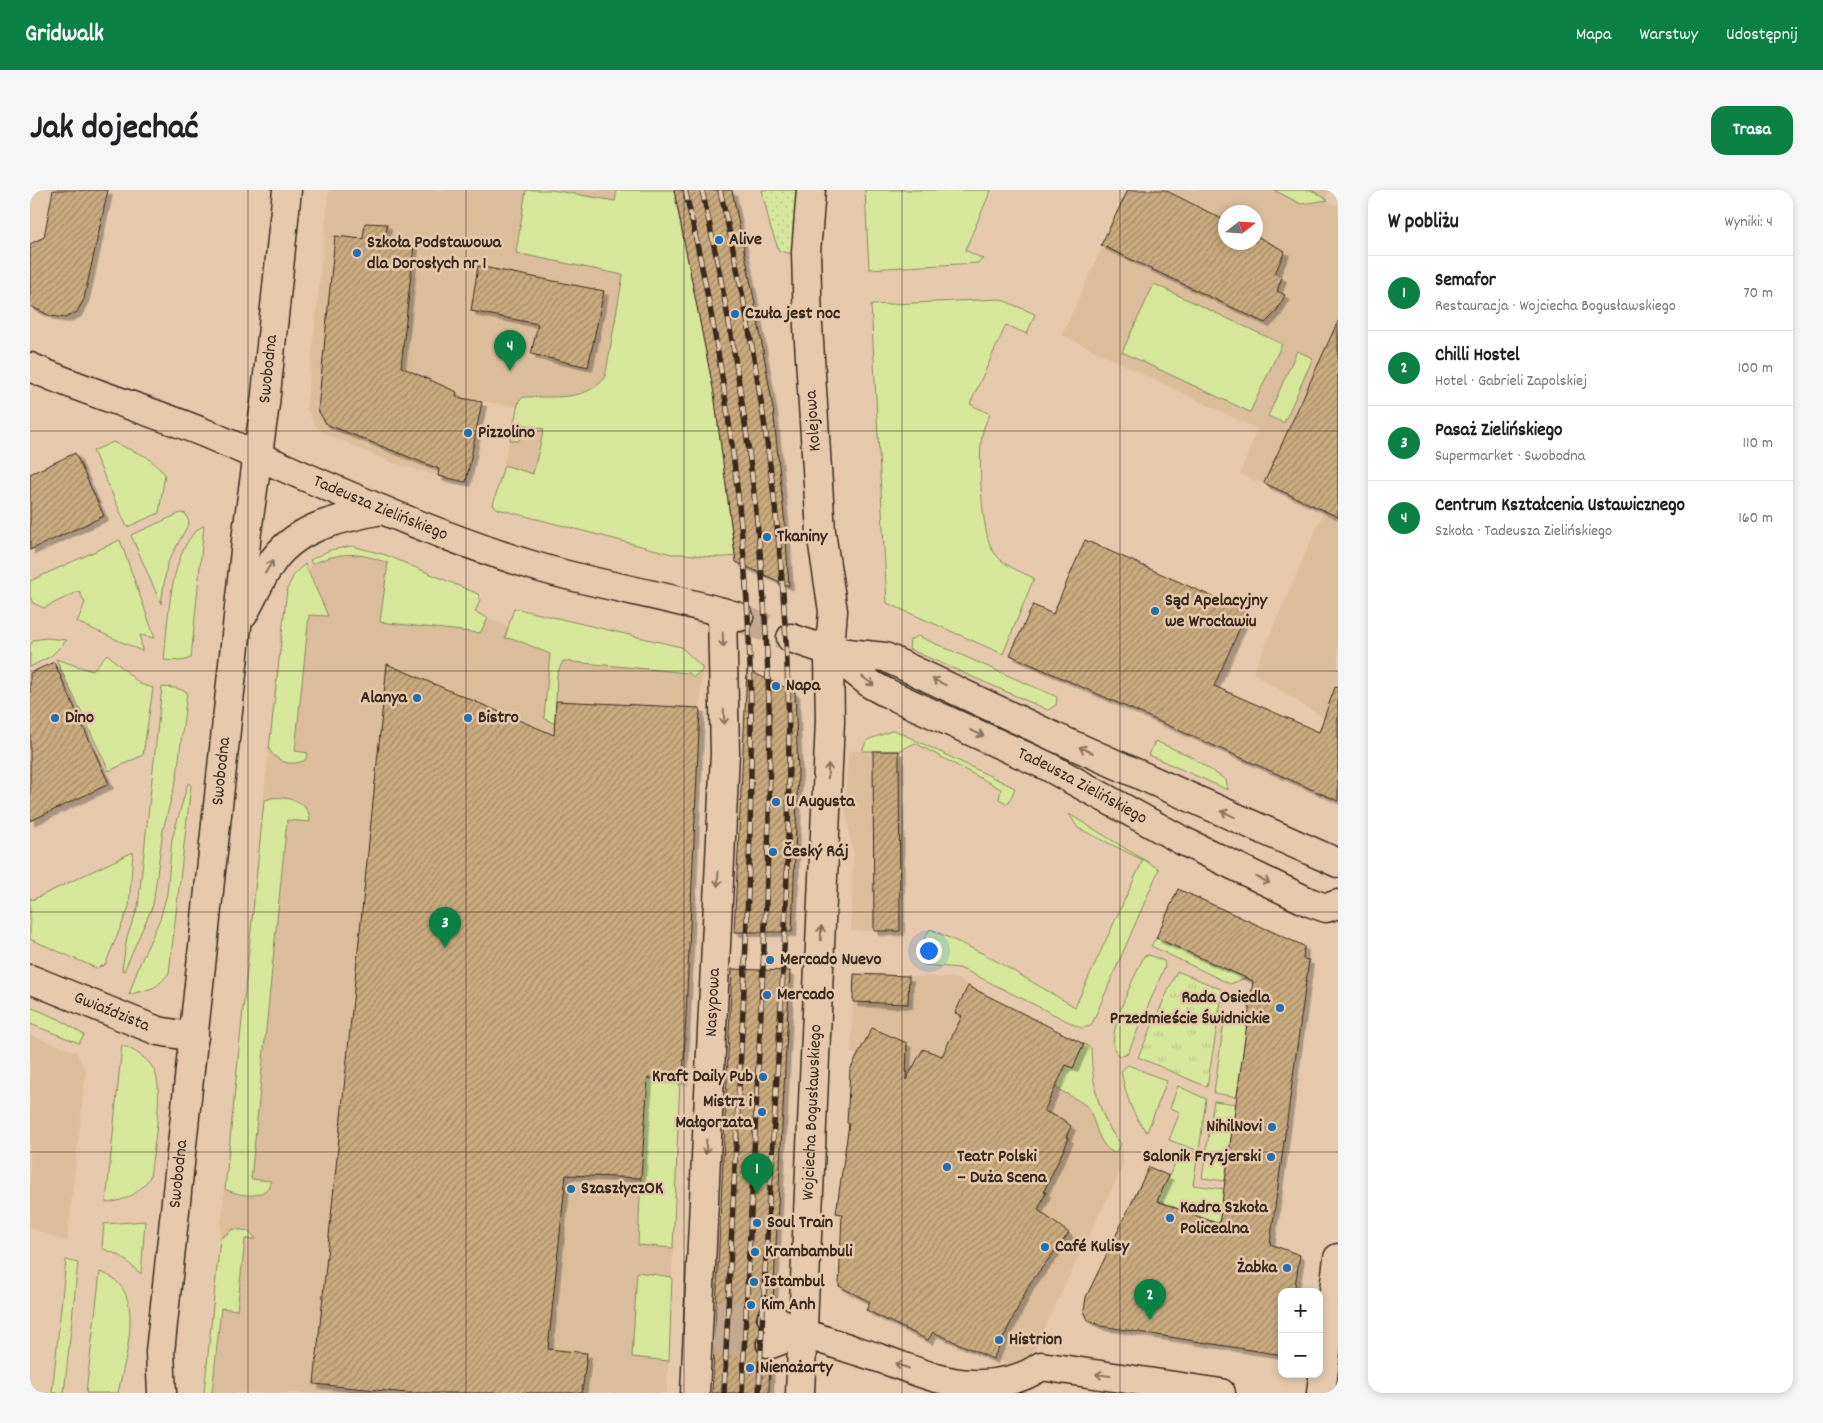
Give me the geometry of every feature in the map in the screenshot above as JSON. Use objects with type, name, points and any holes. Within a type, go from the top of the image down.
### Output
[{"type":"street","name":"Swobodna","points":[[162,1393],[160,1352],[287,190]]},
{"type":"street","name":"Kolejowa","points":[[811,190],[806,252],[808,326],[821,532],[832,611],[829,651]]},
{"type":"street","name":"Tadeusza Zielińskiego","points":[[30,367],[72,386],[190,427],[381,510],[540,568],[731,615]]},
{"type":"street","points":[[238,625],[270,564],[291,541],[329,522],[381,510]]},
{"type":"street","name":"Nasypowa","points":[[695,1393],[707,1328],[731,615]]},
{"type":"street","name":"Tadeusza Zielińskiego","points":[[791,638],[829,651],[885,657],[1057,738],[1338,862]]},
{"type":"street","name":"Tadeusza Zielińskiego","points":[[829,651],[884,692],[1047,766],[1183,841],[1309,902],[1326,908],[1338,904]]},
{"type":"street","name":"Wojciecha Bogusławskiego","points":[[800,1393],[830,731],[829,651]]},
{"type":"street","name":"Gwiaździsta","points":[[30,979],[158,1031],[194,1037]]},
{"type":"street","points":[[1321,1393],[1338,1258]]},
{"type":"street","points":[[771,1330],[803,1332],[949,1382],[973,1384],[996,1382],[1020,1377],[1041,1366],[1221,1393]]},
{"type":"street","name":"Swobodna","points":[[143,1393],[160,1352]]},
{"type":"shaded area","points":[[329,190],[674,190],[735,553],[497,493],[517,407],[456,397],[438,476],[393,463],[319,431],[306,409]]},
{"type":"shaded area","points":[[1128,190],[1330,190],[1325,199],[1338,206],[1338,724],[1324,718],[1253,673],[1324,511],[1240,474],[1257,429],[1062,335]]},
{"type":"shaded area","points":[[364,554],[389,563],[386,574],[567,652],[690,673],[693,677],[702,671],[685,1053],[683,1080],[680,1080],[667,1393],[204,1393],[280,636],[291,599],[312,564],[331,556]]},
{"type":"shaded area","points":[[848,751],[899,751],[900,931],[851,931],[853,853],[845,808]]},
{"type":"shaded area","name":"Teatr Polski – Duża Scena","points":[[854,974],[955,978],[1091,1048],[1093,1084],[1106,1120],[1121,1144],[1122,1168],[1030,1357],[1014,1367],[933,1332],[928,1340],[866,1310],[870,1302],[839,1287],[842,1214],[836,1213],[849,1124],[847,1123],[850,1070],[857,1054],[851,1054]]},
{"type":"shaded area","points":[[30,1035],[76,1052],[86,1070],[67,1242],[30,1228]]},
{"type":"green space","points":[[526,190],[552,190],[615,201],[617,190],[674,190],[714,393],[735,556],[719,557],[672,554],[498,509],[493,505],[504,465],[533,474],[544,429],[523,424],[519,441],[510,440],[519,400],[524,397],[557,397],[578,394],[597,386],[605,378],[623,275],[516,253]]},
{"type":"green space","points":[[762,190],[796,190],[793,254],[779,251],[770,226]]},
{"type":"green space","points":[[865,190],[991,190],[965,250],[983,259],[977,263],[869,269]]},
{"type":"green space","points":[[1274,190],[1311,190],[1328,200],[1301,204]]},
{"type":"green space","points":[[1154,284],[1282,344],[1250,412],[1122,352]]},
{"type":"green space","points":[[1000,299],[1035,314],[1027,334],[1006,325],[970,404],[990,414],[983,432],[980,460],[981,494],[989,542],[993,551],[1001,560],[1034,578],[1003,654],[887,603],[871,305]]},
{"type":"green space","points":[[1297,351],[1313,358],[1284,423],[1268,416]]},
{"type":"green space","points":[[113,442],[147,457],[165,474],[159,513],[127,527],[93,451]]},
{"type":"green space","points":[[181,513],[186,514],[189,523],[167,564],[161,604],[131,535]]},
{"type":"green space","points":[[204,525],[191,658],[182,661],[164,660],[169,607],[177,567],[192,535]]},
{"type":"green space","points":[[120,540],[155,638],[140,635],[142,651],[77,622],[85,603],[79,591],[44,608],[33,603],[30,597],[30,581]]},
{"type":"green space","points":[[352,546],[386,555],[478,594],[480,600],[475,612],[488,618],[480,633],[380,622],[388,563],[350,554],[332,557],[312,564],[310,560],[330,550]]},
{"type":"green space","points":[[305,564],[328,616],[309,615],[295,751],[308,753],[305,760],[290,763],[280,760],[269,749],[287,589],[295,573]]},
{"type":"green space","points":[[514,608],[681,647],[702,667],[702,671],[693,677],[689,673],[563,661],[557,674],[555,724],[544,718],[550,654],[517,640],[505,638]]},
{"type":"green space","points":[[918,636],[1057,697],[1056,705],[1048,710],[909,649],[910,640]]},
{"type":"green space","points":[[46,638],[67,640],[51,656],[30,667],[30,645],[34,640]]},
{"type":"green space","points":[[107,654],[140,684],[153,688],[143,755],[109,771],[56,659],[92,671]]},
{"type":"green space","points":[[162,687],[176,688],[187,692],[177,776],[163,830],[153,905],[124,971],[122,970],[127,937],[138,907]]},
{"type":"green space","points":[[894,730],[1015,788],[1008,804],[999,799],[1001,789],[915,743],[899,751],[862,751],[867,740]]},
{"type":"green space","points":[[1155,741],[1188,755],[1226,780],[1228,790],[1149,755]]},
{"type":"green space","points":[[188,783],[191,785],[169,973],[155,987],[129,995],[138,968],[160,919],[167,894],[172,839]]},
{"type":"green space","points":[[271,798],[284,798],[296,801],[306,809],[310,822],[287,820],[251,1179],[271,1181],[263,1192],[245,1195],[225,1189],[264,801]]},
{"type":"green space","points":[[1069,814],[1159,869],[1091,1026],[1081,1028],[959,968],[923,965],[925,937],[930,929],[986,955],[1075,1007],[1143,860],[1078,828]]},
{"type":"green space","points":[[133,852],[129,907],[105,965],[96,968],[30,939],[30,897],[32,900]]},
{"type":"green space","points":[[1156,938],[1239,975],[1253,975],[1230,984],[1151,946]]},
{"type":"green space","points":[[1149,955],[1164,961],[1165,966],[1128,1053],[1119,1056],[1114,1048],[1116,1023],[1144,956]]},
{"type":"green space","points":[[1177,971],[1223,990],[1207,1087],[1138,1057]]},
{"type":"green space","points":[[30,1007],[59,1019],[84,1035],[79,1043],[30,1024]]},
{"type":"green space","points":[[1225,1014],[1248,1017],[1237,1097],[1214,1093]]},
{"type":"green space","points":[[1084,1044],[1091,1048],[1095,1086],[1102,1111],[1113,1134],[1121,1144],[1115,1153],[1109,1150],[1101,1140],[1089,1109],[1055,1087],[1066,1065],[1073,1068]]},
{"type":"green space","points":[[122,1045],[137,1052],[155,1072],[158,1093],[157,1123],[150,1177],[131,1196],[106,1203]]},
{"type":"green space","points":[[1128,1065],[1167,1081],[1147,1132],[1133,1111],[1127,1095],[1121,1071]]},
{"type":"green space","points":[[645,1078],[680,1079],[673,1248],[638,1245]]},
{"type":"green space","points":[[1178,1086],[1206,1099],[1199,1151],[1169,1140],[1180,1112],[1170,1108]]},
{"type":"green space","points":[[1214,1101],[1236,1104],[1225,1181],[1202,1178]]},
{"type":"green space","points":[[1180,1153],[1197,1159],[1193,1185],[1224,1189],[1219,1224],[1157,1201]]},
{"type":"green space","points":[[145,1221],[141,1274],[122,1257],[102,1248],[104,1224]]},
{"type":"green space","points":[[233,1229],[249,1231],[256,1239],[245,1239],[237,1310],[221,1308],[212,1393],[204,1393],[220,1239]]},
{"type":"green space","points":[[66,1260],[78,1263],[64,1393],[52,1393]]},
{"type":"green space","points":[[100,1272],[115,1280],[124,1292],[129,1307],[128,1343],[118,1393],[86,1393]]},
{"type":"green space","points":[[637,1272],[672,1277],[669,1361],[632,1357]]},
{"type":"building","points":[[53,190],[108,190],[84,299],[77,312],[65,318],[51,316],[30,306],[30,244],[44,237]]},
{"type":"building","points":[[674,190],[732,190],[755,304],[773,408],[789,586],[736,562],[714,393]]},
{"type":"building","points":[[1128,190],[1165,190],[1218,217],[1218,250],[1263,250],[1263,240],[1285,251],[1275,273],[1282,277],[1277,291],[1285,295],[1276,312],[1265,323],[1101,245]]},
{"type":"building","points":[[365,223],[387,224],[385,242],[414,245],[401,367],[457,392],[456,397],[482,402],[466,482],[438,476],[439,469],[326,424],[318,410],[335,236],[363,239]]},
{"type":"building","points":[[478,266],[604,291],[588,367],[531,354],[538,324],[471,311]]},
{"type":"building","points":[[1338,321],[1338,517],[1264,483]]},
{"type":"building","points":[[75,453],[104,516],[30,550],[30,474]]},
{"type":"building","points":[[1085,540],[1247,612],[1214,686],[1319,732],[1335,687],[1338,688],[1338,801],[1010,655],[1033,605],[1053,614]]},
{"type":"building","name":"Dino","points":[[54,662],[109,784],[30,821],[30,673]]},
{"type":"building","points":[[387,664],[554,735],[556,701],[700,708],[683,1080],[648,1078],[641,1178],[566,1175],[548,1349],[587,1353],[582,1393],[407,1393],[314,1384]]},
{"type":"building","points":[[747,670],[795,692],[798,773],[792,932],[734,932]]},
{"type":"building","points":[[873,751],[899,751],[900,931],[874,931]]},
{"type":"building","points":[[1178,889],[1304,946],[1303,959],[1309,960],[1270,1244],[1300,1255],[1295,1288],[1278,1288],[1278,1354],[1101,1326],[1088,1320],[1084,1311],[1086,1297],[1149,1167],[1169,1176],[1157,1201],[1219,1224],[1253,981],[1156,938]]},
{"type":"building","points":[[732,969],[790,971],[773,1303],[763,1305],[758,1311],[756,1318],[759,1326],[764,1331],[756,1341],[756,1349],[761,1356],[770,1359],[769,1393],[712,1393]]},
{"type":"building","points":[[854,974],[909,976],[908,1004],[853,1002]]},
{"type":"building","name":"Teatr Polski – Duża Scena","points":[[968,986],[1084,1044],[1073,1068],[1066,1065],[1044,1111],[1062,1119],[1071,1126],[1066,1137],[1069,1138],[1044,1191],[1046,1192],[1038,1210],[1069,1233],[1030,1283],[993,1359],[933,1332],[928,1340],[866,1310],[870,1302],[839,1286],[842,1214],[836,1213],[849,1124],[847,1123],[850,1070],[872,1028],[907,1043],[906,1080],[923,1049],[942,1056],[962,1016],[955,1013]]},
{"type":"tunnel","points":[[740,618],[791,638]]},
{"type":"tunnel","points":[[716,1315],[772,1318]]},
{"type":"tunnel","points":[[714,1341],[771,1344]]},
{"type":"tram line","points":[[1336,1393],[1338,1379]]},
{"type":"railway","points":[[685,190],[708,296],[726,402],[744,562],[750,665],[749,863],[724,1393]]},
{"type":"railway","points":[[702,190],[727,310],[746,432],[760,554],[768,677],[770,760],[768,844],[742,1393]]},
{"type":"railway","points":[[720,190],[746,313],[766,438],[781,563],[788,689],[789,777],[784,953],[759,1393]]},
{"type":"place","name":"Alive","points":[[719,240]]},
{"type":"place","name":"Szkoła Podstawowa dla Dorosłych nr 1","points":[[357,253]]},
{"type":"place","name":"Czuła jest noc","points":[[735,314]]},
{"type":"place","name":"Centrum Kształcenia Ustawicznego","points":[[510,371]]},
{"type":"place","name":"Pizzolino","points":[[468,433]]},
{"type":"place","name":"Tkaniny","points":[[767,537]]},
{"type":"place","name":"Sąd Apelacyjny we Wrocławiu","points":[[1155,611]]},
{"type":"place","name":"Napa","points":[[776,686]]},
{"type":"place","name":"Alanya","points":[[417,698]]},
{"type":"place","name":"Dino","points":[[55,718]]},
{"type":"place","name":"Bistro","points":[[468,718]]},
{"type":"place","name":"U Augusta","points":[[776,802]]},
{"type":"place","name":"Český Ráj","points":[[773,852]]},
{"type":"place","name":"Pasaż Zielińskiego","points":[[445,948]]},
{"type":"place","name":"Mercado Nuevo","points":[[770,960]]},
{"type":"place","name":"Mercado","points":[[767,995]]},
{"type":"place","name":"Rada Osiedla Przedmieście Świdnickie","points":[[1280,1008]]},
{"type":"place","name":"Kraft Daily Pub","points":[[763,1077]]},
{"type":"place","name":"Mistrz i Małgorzata","points":[[762,1112]]},
{"type":"place","name":"NihilNovi","points":[[1272,1127]]},
{"type":"place","name":"Salonik Fryzjerski","points":[[1271,1157]]},
{"type":"place","name":"Teatr Polski – Duża Scena","points":[[947,1167]]},
{"type":"place","name":"SzaszłyczOK","points":[[571,1189]]},
{"type":"place","name":"Semafor","points":[[757,1194]]},
{"type":"place","name":"Kadra Szkoła Policealna","points":[[1170,1218]]},
{"type":"place","name":"Soul Train","points":[[757,1223]]},
{"type":"place","name":"Café Kulisy","points":[[1045,1247]]},
{"type":"place","name":"Krambambuli","points":[[755,1252]]},
{"type":"place","name":"Żabka","points":[[1287,1268]]},
{"type":"place","name":"Istambul","points":[[754,1282]]},
{"type":"place","name":"Kim Anh","points":[[751,1305]]},
{"type":"place","name":"Chilli Hostel","points":[[1150,1320]]},
{"type":"place","name":"Histrion","points":[[999,1340]]},
{"type":"place","name":"Nienażarty","points":[[750,1368]]}]
